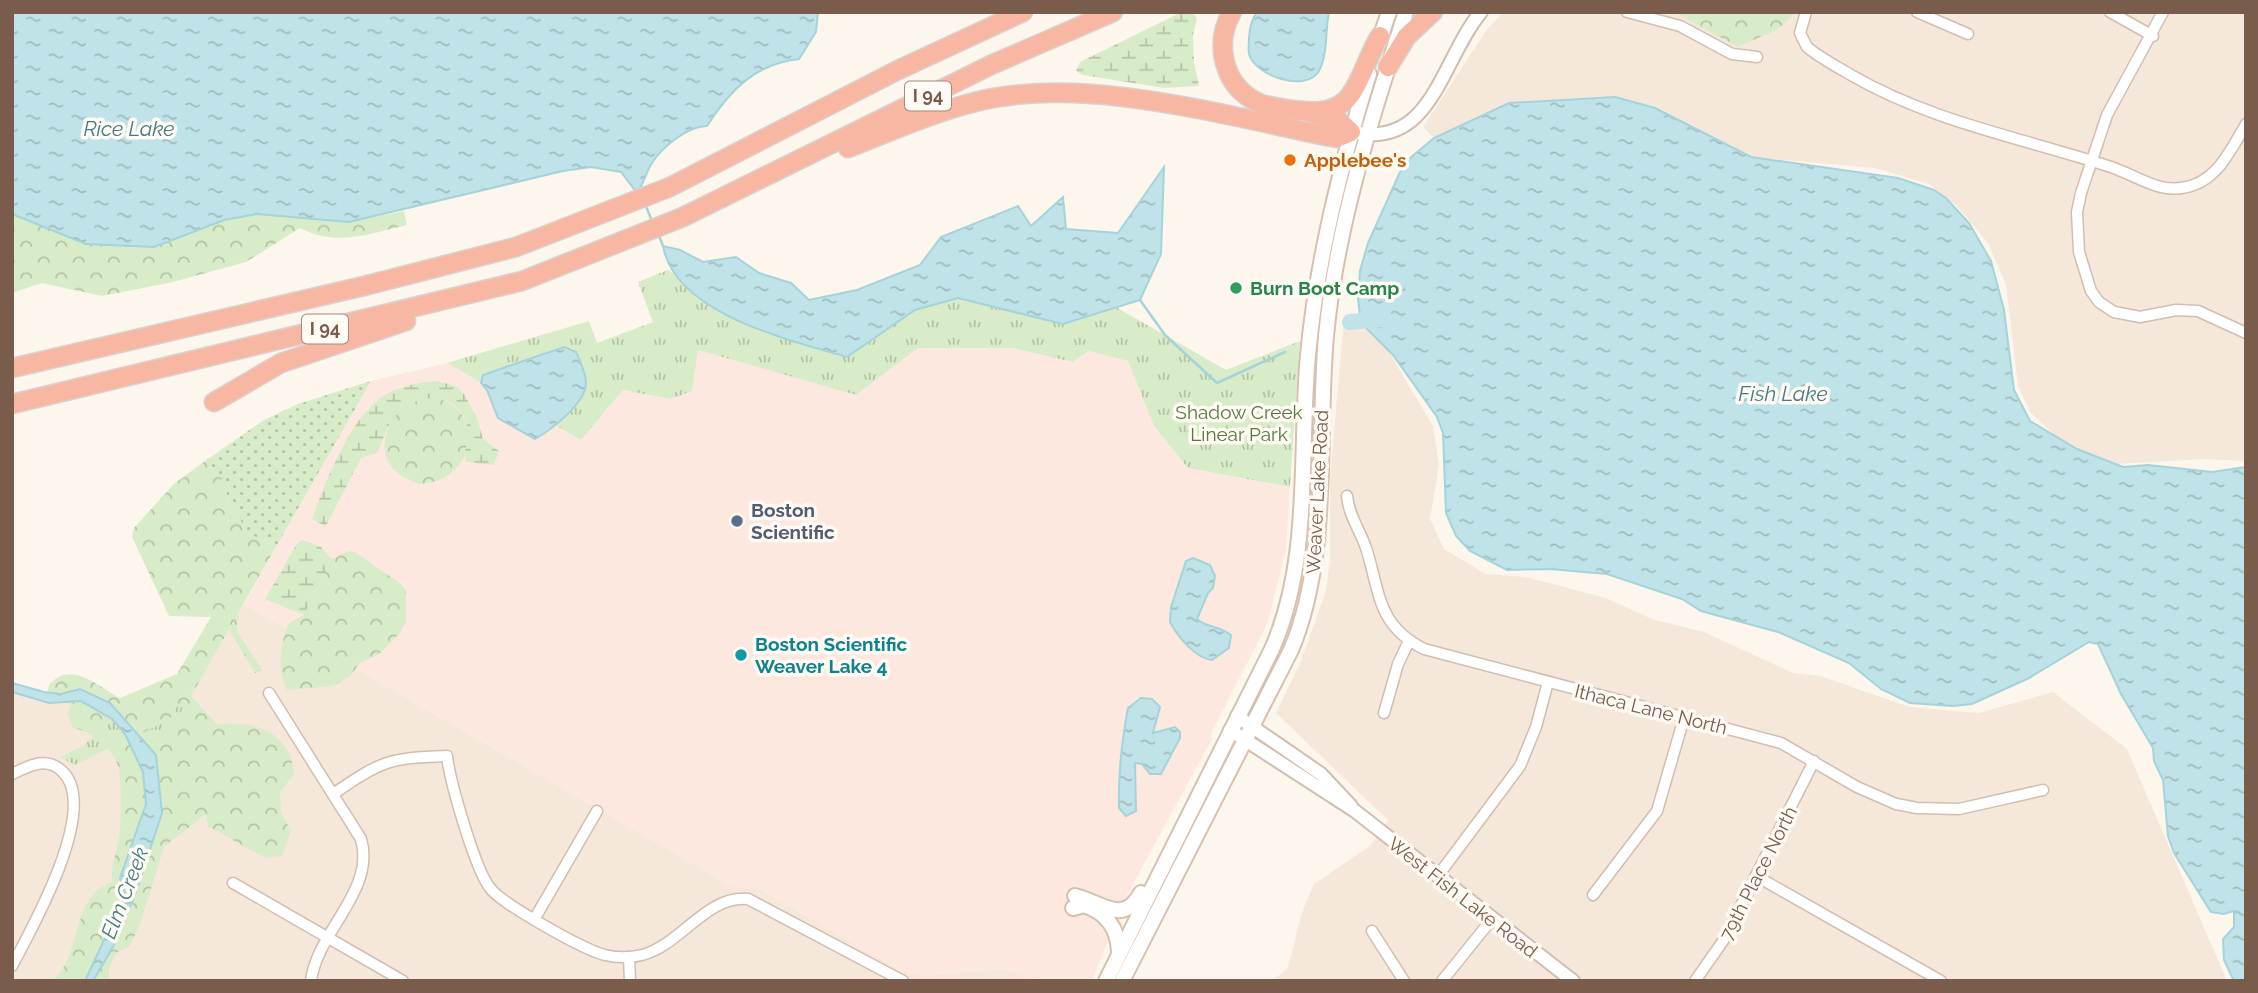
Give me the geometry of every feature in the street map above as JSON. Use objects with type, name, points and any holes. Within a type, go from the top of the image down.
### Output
[{"type":"highway","points":[[898,70],[999,12]]},
{"type":"highway","name":"I 94","points":[[12,368],[363,286],[516,247],[670,187],[898,70],[1023,12]]},
{"type":"highway","name":"I 94","points":[[12,404],[522,281],[633,238],[747,188],[990,65],[1113,12]]},
{"type":"highway","points":[[1224,12],[1215,42],[1217,64],[1224,81],[1236,96],[1248,103],[1307,112],[1340,122],[1360,133]]},
{"type":"highway","points":[[1232,12],[1224,32],[1224,62],[1237,87],[1258,103]]},
{"type":"highway","points":[[1388,67],[1407,36],[1433,12]]},
{"type":"highway","points":[[1307,112],[1325,111],[1348,99],[1356,87],[1368,54],[1380,36]]},
{"type":"highway","points":[[747,188],[979,101],[1044,92],[1088,94],[1167,106],[1337,138],[1360,133]]},
{"type":"highway","points":[[214,402],[247,381],[310,352],[522,281]]},
{"type":"main road","name":"Weaver Lake Road","points":[[1122,981],[1291,650],[1311,592],[1317,536],[1321,408],[1329,311],[1360,133],[1380,36],[1389,12]]},
{"type":"main road","name":"Weaver Lake Road","points":[[1106,981],[1278,636],[1293,587],[1309,352],[1331,218],[1406,12]]},
{"type":"main road","points":[[1119,953],[1115,928],[1108,919],[1074,902],[1106,909],[1125,908],[1136,901],[1147,881],[1164,861]]},
{"type":"street","points":[[1360,133],[1390,135],[1415,119],[1481,12]]},
{"type":"street","points":[[1626,12],[1680,26],[1731,54],[1757,57]]},
{"type":"street","points":[[1806,12],[1800,33],[1813,52],[1902,102],[2092,161],[2161,187],[2186,187],[2202,181],[2219,168],[2246,124]]},
{"type":"street","points":[[1917,12],[1968,34]]},
{"type":"street","points":[[2110,12],[2153,36]]},
{"type":"street","points":[[2163,12],[2153,36],[2119,88],[2081,193],[2076,232],[2087,279],[2099,302],[2128,317],[2176,310],[2198,311],[2246,333]]},
{"type":"street","name":"Ithaca Lane North","points":[[1347,496],[1350,513],[1367,548],[1379,603],[1409,641],[1438,654],[1781,743],[1878,798],[1917,808],[1959,809],[2043,790]]},
{"type":"street","points":[[1384,713],[1398,664],[1409,641]]},
{"type":"street","points":[[1437,877],[1520,766],[1536,727],[1548,682]]},
{"type":"street","points":[[269,693],[361,839],[364,862],[357,886],[327,936],[315,961],[311,981]]},
{"type":"street","name":"West Fish Lake Road","points":[[1237,716],[1248,735]]},
{"type":"street","points":[[1593,895],[1657,811],[1684,718]]},
{"type":"street","name":"West Fish Lake Road","points":[[1230,730],[1248,735],[1355,811],[1573,981]]},
{"type":"street","points":[[333,794],[383,762],[404,757],[447,756],[483,878],[495,894],[595,952],[629,957],[657,949],[727,900],[748,898],[903,981]]},
{"type":"street","name":"79th Place North","points":[[1702,979],[1814,761]]},
{"type":"street","points":[[12,774],[41,763],[57,767],[66,775],[73,790],[71,822],[50,893],[12,966]]},
{"type":"street","points":[[535,918],[597,811]]},
{"type":"street","points":[[1756,876],[1941,981]]},
{"type":"street","points":[[233,883],[403,981]]},
{"type":"street","points":[[1442,981],[1492,919]]},
{"type":"street","points":[[1372,931],[1404,981]]},
{"type":"street","points":[[629,957],[630,981]]},
{"type":"shaded area","points":[[1503,12],[2246,12],[2246,461],[2204,459],[2116,464],[2063,443],[2030,412],[2018,386],[2006,285],[1988,243],[1957,206],[1929,184],[1875,168],[1750,157],[1679,121],[1595,97],[1509,103],[1434,138],[1423,127],[1486,31]]},
{"type":"shaded area","points":[[1344,319],[1364,327],[1389,352],[1433,426],[1439,465],[1430,519],[1444,549],[1486,574],[1526,577],[1606,598],[1652,619],[1704,632],[1793,673],[1820,676],[1910,707],[1979,713],[2053,692],[2127,749],[2227,981],[1272,981],[1288,968],[1302,912],[1314,884],[1370,846],[1388,820],[1276,713],[1301,661],[1326,591],[1330,560],[1330,476]]},
{"type":"shaded area","points":[[918,348],[1013,348],[1073,362],[1089,351],[1128,361],[1154,426],[1188,468],[1290,487],[1286,550],[1268,622],[1211,734],[1212,739],[1126,897],[1092,981],[1040,981],[1004,969],[923,975],[898,969],[761,890],[732,887],[244,604],[371,381],[447,363],[581,440],[623,390],[670,399],[698,349],[856,394]]},
{"type":"shaded area","points":[[244,604],[732,886],[761,890],[898,969],[923,975],[1004,969],[1040,981],[12,981],[12,688],[43,697],[74,695],[112,719],[84,746],[61,756],[126,740],[156,755]]},
{"type":"green space","points":[[1182,12],[1193,14],[1197,18],[1193,35],[1194,62],[1199,86],[1164,88],[1083,75],[1076,71],[1080,62]]},
{"type":"green space","points":[[1674,12],[1795,12],[1776,30],[1738,47]]},
{"type":"green space","points":[[404,211],[407,225],[366,235],[327,237],[300,228],[246,262],[173,282],[102,296],[42,283],[12,293],[12,214],[85,244],[107,245],[194,230],[224,220],[257,214],[349,222]]},
{"type":"green space","name":"Shadow Creek Linear Park","points":[[668,270],[730,308],[1093,294],[1226,370],[1300,341],[1290,487],[1188,468],[1154,426],[1128,361],[1089,351],[1073,362],[1013,348],[918,348],[856,395],[698,350],[692,391],[670,399],[623,390],[581,440],[447,363],[589,321],[597,343],[653,322],[638,282]]},
{"type":"green space","points":[[371,381],[276,547],[248,533],[230,504],[222,479],[205,461],[264,420],[298,404]]},
{"type":"green space","points":[[437,381],[456,386],[464,394],[477,418],[483,439],[499,451],[494,465],[466,462],[467,425],[459,409],[441,399],[420,400],[409,404],[393,419],[377,453],[361,458],[327,524],[325,526],[312,519],[341,451],[361,418],[385,395],[397,389]]},
{"type":"green space","points":[[429,397],[448,403],[461,413],[467,427],[468,443],[463,458],[453,471],[439,480],[419,484],[394,469],[387,459],[385,443],[389,426],[398,412]]},
{"type":"green space","points":[[205,461],[222,479],[230,504],[248,533],[276,547],[191,696],[217,724],[257,727],[278,738],[286,748],[294,774],[280,792],[281,812],[291,831],[282,856],[265,858],[208,826],[206,814],[164,847],[140,924],[130,946],[116,953],[109,969],[109,981],[52,981],[69,956],[82,913],[89,900],[98,890],[112,882],[121,799],[119,769],[113,755],[95,737],[73,728],[68,714],[71,704],[55,700],[48,691],[49,685],[58,678],[76,675],[94,682],[120,698],[177,674],[211,617],[169,616],[132,537],[134,528],[174,484]]},
{"type":"green space","points":[[303,540],[321,547],[332,559],[304,615],[265,599],[298,542]]},
{"type":"green space","points":[[348,551],[355,552],[401,584],[406,592],[406,621],[400,633],[379,654],[361,662],[349,677],[333,686],[287,690],[282,674],[281,656],[289,623],[304,615],[332,559]]},
{"type":"green space","points":[[238,614],[237,631],[262,670],[255,673],[229,630]]},
{"type":"green space","points":[[178,705],[183,708],[156,755],[138,735],[169,720]]},
{"type":"green space","points":[[112,719],[126,740],[75,765],[60,757],[84,745]]},
{"type":"water","name":"Rice Lake","points":[[12,12],[818,12],[816,32],[799,59],[783,62],[757,73],[735,90],[707,126],[676,138],[656,157],[637,193],[621,172],[591,167],[563,171],[349,222],[257,214],[224,220],[154,247],[86,244],[12,214]]},
{"type":"water","points":[[1257,12],[1329,12],[1324,57],[1319,71],[1313,77],[1303,81],[1281,79],[1270,75],[1253,62],[1249,52],[1249,38],[1251,24]]},
{"type":"water","name":"Fish Lake","points":[[1615,97],[1655,108],[1751,157],[1898,178],[1934,190],[1946,198],[1969,223],[1991,261],[2004,310],[2014,390],[2030,421],[2077,449],[2123,467],[2148,465],[2212,472],[2246,467],[2246,981],[2234,981],[2224,960],[2223,939],[2234,927],[2234,911],[2224,914],[2211,912],[2174,853],[2168,836],[2163,780],[2154,761],[2153,748],[2121,694],[2098,644],[2089,642],[2029,678],[1972,704],[1952,706],[1910,703],[1881,689],[1849,663],[1778,632],[1701,611],[1682,599],[1607,574],[1550,569],[1507,570],[1470,551],[1456,536],[1446,513],[1443,433],[1437,417],[1393,355],[1366,328],[1360,316],[1360,271],[1368,243],[1400,172],[1409,159],[1434,138],[1509,103]]},
{"type":"water","points":[[1164,167],[1161,254],[1140,300],[1063,324],[958,298],[915,310],[847,357],[767,332],[711,307],[689,290],[672,270],[663,246],[680,250],[703,262],[736,257],[759,273],[791,283],[809,300],[857,290],[920,265],[941,237],[1018,206],[1031,226],[1063,197],[1066,229],[1118,233]]},
{"type":"water","points":[[564,347],[576,352],[586,379],[584,391],[574,407],[558,423],[535,439],[498,418],[487,390],[481,383],[483,375]]},
{"type":"water","points":[[1193,558],[1210,565],[1215,576],[1213,588],[1208,593],[1197,619],[1231,635],[1229,648],[1212,660],[1199,655],[1188,646],[1170,622],[1171,607],[1186,561]]},
{"type":"water","name":"Elm Creek","points":[[12,683],[61,694],[80,689],[110,703],[156,755],[162,813],[136,892],[114,945],[93,981],[85,981],[125,895],[120,878],[146,804],[143,772],[125,734],[112,719],[81,701],[49,703],[12,692]]},
{"type":"water","points":[[1141,698],[1152,699],[1160,707],[1153,733],[1175,727],[1180,732],[1180,738],[1161,774],[1150,774],[1142,764],[1135,763],[1136,811],[1126,816],[1119,808],[1122,745],[1128,708]]},
{"type":"waterway","points":[[645,204],[652,221]]},
{"type":"waterway","points":[[658,233],[663,246]]},
{"type":"waterway","points":[[1140,300],[1165,335],[1217,383],[1285,352]]},
{"type":"waterway","points":[[1350,322],[1383,319]]},
{"type":"place","name":"Applebee's","points":[[1290,160]]},
{"type":"place","name":"Burn Boot Camp","points":[[1236,288]]},
{"type":"place","name":"Boston Scientific","points":[[737,521]]},
{"type":"place","name":"Boston Scientific Weaver Lake 4","points":[[741,655]]}]
